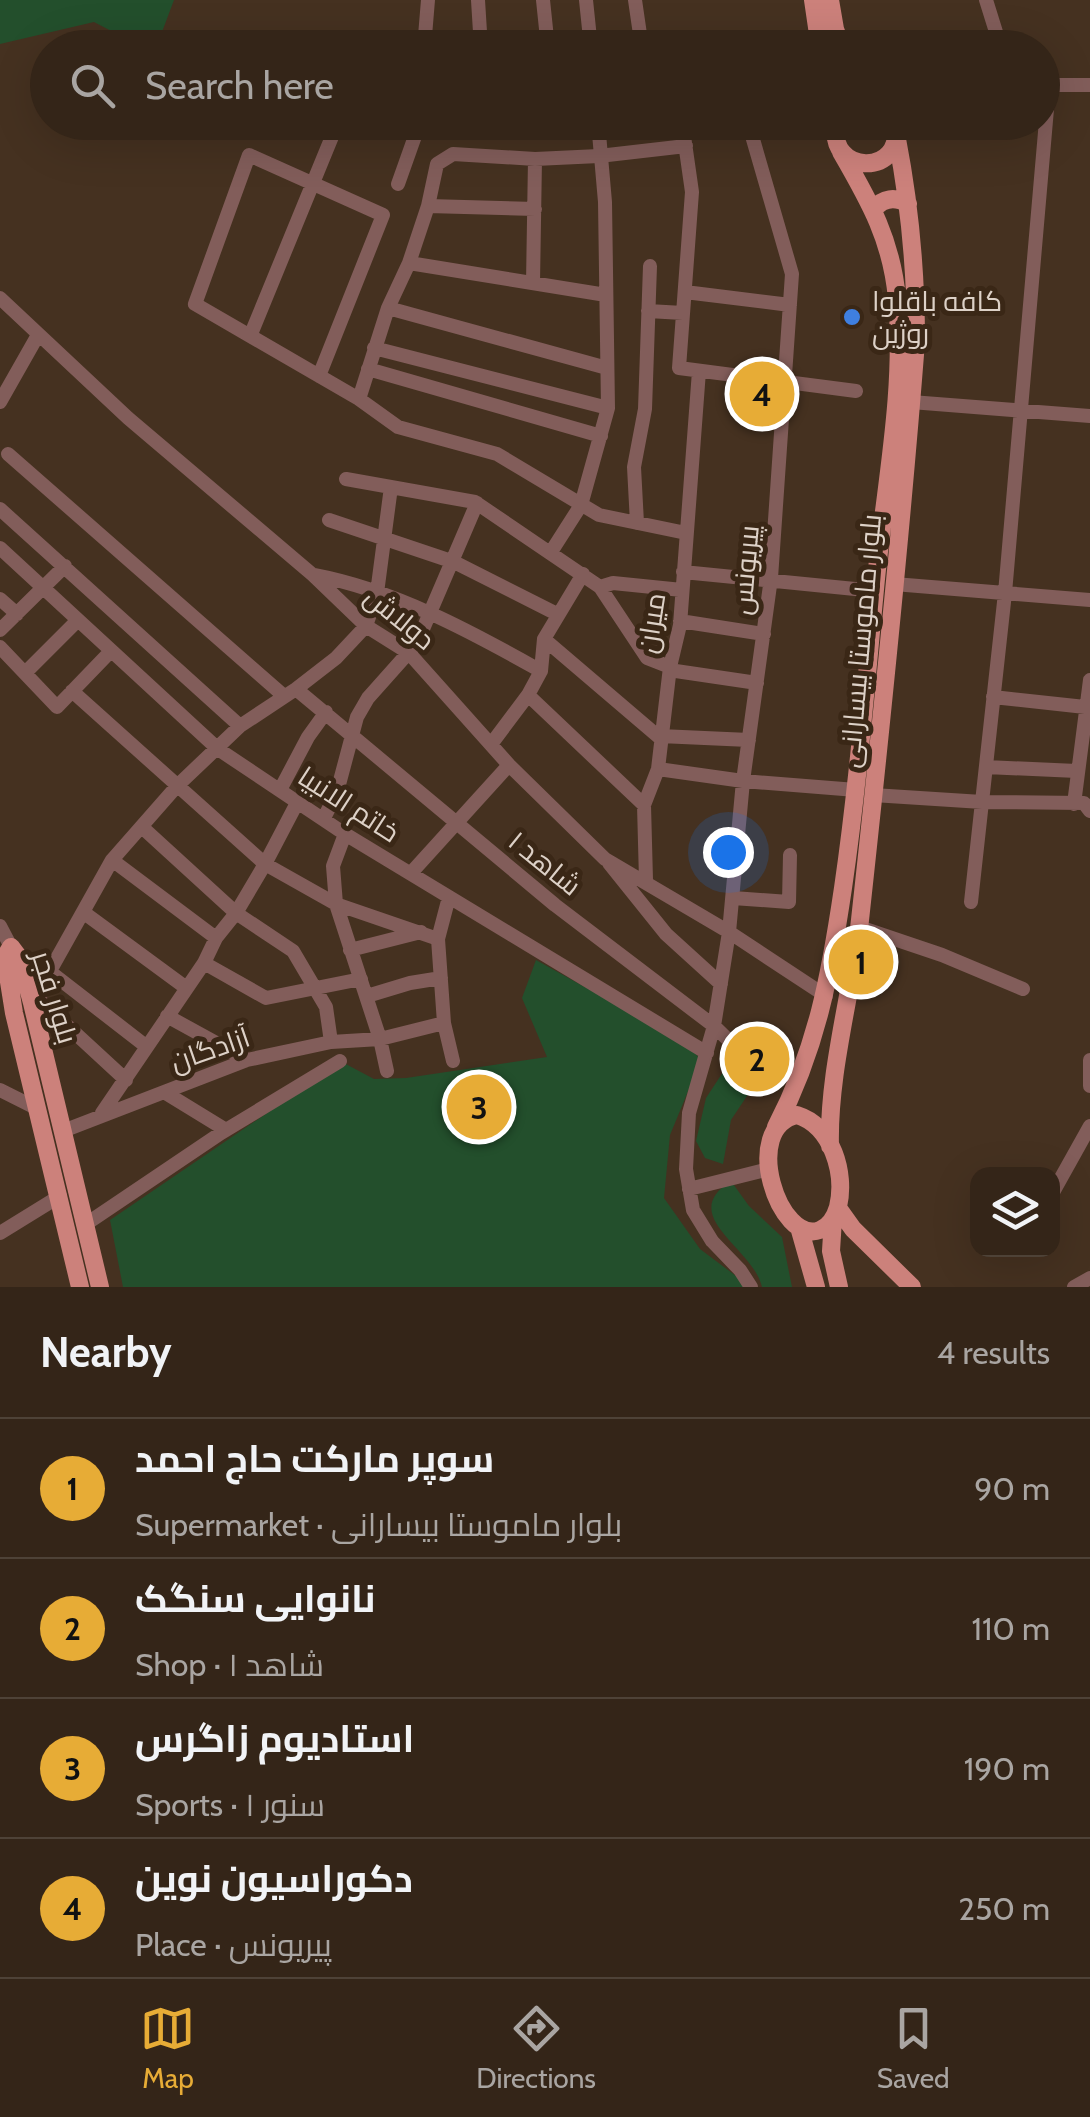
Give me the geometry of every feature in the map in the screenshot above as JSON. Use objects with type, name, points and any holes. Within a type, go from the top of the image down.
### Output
[{"type":"main road","points":[[813,0],[817,30]]},
{"type":"main road","points":[[830,0],[835,30]]},
{"type":"main road","name":"بلوار ماموستا بیسارانی","points":[[830,1146],[833,1090],[859,927],[875,590],[899,340],[889,252],[874,210],[839,140]]},
{"type":"main road","points":[[840,140],[854,162],[876,163],[886,158],[893,140]]},
{"type":"main road","name":"بلوار ماموستا بیسارانی","points":[[776,1128],[799,1083],[826,996],[865,792],[894,584],[911,402],[916,290],[897,140]]},
{"type":"main road","points":[[874,210],[892,199],[908,204]]},
{"type":"main road","name":"بلوار فجر","points":[[11,947],[5,957],[63,1131],[100,1287]]},
{"type":"main road","name":"بلوار فجر","points":[[23,1005],[38,1109],[80,1287]]},
{"type":"main road","points":[[816,1287],[799,1227],[777,1201],[769,1169],[770,1142],[776,1128],[786,1118],[797,1115],[810,1119],[830,1146],[838,1165],[841,1186],[831,1252],[839,1287]]},
{"type":"main road","points":[[799,1227],[812,1232],[824,1229],[836,1214]]},
{"type":"main road","points":[[836,1214],[912,1287]]},
{"type":"street","points":[[426,30],[428,0]]},
{"type":"street","points":[[478,0],[480,30]]},
{"type":"street","points":[[542,0],[546,30]]},
{"type":"street","points":[[586,0],[589,30]]},
{"type":"street","points":[[635,0],[639,30]]},
{"type":"street","points":[[986,0],[995,30]]},
{"type":"street","points":[[1060,86],[1090,85]]},
{"type":"street","points":[[250,334],[331,140]]},
{"type":"street","points":[[398,184],[414,140]]},
{"type":"street","points":[[551,552],[580,505],[608,408],[605,202],[599,140]]},
{"type":"street","points":[[685,140],[692,192],[678,368],[856,392]]},
{"type":"street","name":"پیریونس","points":[[689,1189],[689,1113],[714,1026],[730,932],[743,781],[771,578],[792,274],[753,140]]},
{"type":"street","points":[[971,902],[1005,593],[1042,140]]},
{"type":"street","points":[[359,399],[388,308],[428,206],[437,164],[452,154],[536,159],[686,146]]},
{"type":"street","points":[[320,376],[383,215],[249,155],[195,304],[359,399],[398,428],[497,454],[599,515],[686,532]]},
{"type":"street","points":[[533,284],[536,159]]},
{"type":"street","points":[[428,206],[535,209]]},
{"type":"street","points":[[409,262],[606,295]]},
{"type":"street","points":[[637,523],[634,467],[645,408],[650,266]]},
{"type":"street","points":[[684,292],[790,304]]},
{"type":"street","name":"دولاش","points":[[0,298],[128,418],[313,575],[366,626],[409,653],[509,766],[605,859],[730,932],[826,996]]},
{"type":"street","points":[[388,308],[607,368]]},
{"type":"street","points":[[648,311],[683,313]]},
{"type":"street","points":[[0,402],[38,335]]},
{"type":"street","points":[[374,348],[608,408]]},
{"type":"street","points":[[368,369],[601,436]]},
{"type":"street","name":"میران","points":[[646,880],[644,805],[658,769],[669,668],[680,621],[699,371]]},
{"type":"street","points":[[911,402],[1090,416]]},
{"type":"street","name":"شاهد ۱","points":[[8,454],[290,692],[326,712],[555,904],[714,1026],[763,1074]]},
{"type":"street","points":[[346,479],[477,504],[600,587],[647,658],[669,668],[757,684]]},
{"type":"street","points":[[126,1080],[23,1005],[50,970],[112,860],[177,786],[240,726],[336,658],[366,626],[376,593],[391,487]]},
{"type":"street","points":[[324,818],[337,792],[358,717],[368,698],[409,653],[477,504]]},
{"type":"street","points":[[0,509],[240,726]]},
{"type":"street","points":[[328,520],[452,562],[556,614]]},
{"type":"street","name":"خاتم الانبیا","points":[[0,548],[218,748],[346,834],[707,1053]]},
{"type":"street","points":[[0,630],[65,566]]},
{"type":"street","points":[[683,572],[875,590]]},
{"type":"street","points":[[492,744],[541,671],[544,639],[583,574]]},
{"type":"street","points":[[313,575],[348,582],[466,629],[541,671]]},
{"type":"street","points":[[600,587],[613,583],[682,590]]},
{"type":"street","points":[[894,584],[1090,600]]},
{"type":"street","points":[[0,599],[17,614]]},
{"type":"street","points":[[680,621],[764,634]]},
{"type":"street","points":[[25,673],[77,622]]},
{"type":"street","points":[[544,639],[660,737],[748,740]]},
{"type":"street","points":[[0,648],[57,707],[110,652]]},
{"type":"street","points":[[658,769],[743,781],[982,802],[1084,803],[1077,771],[1090,680]]},
{"type":"street","points":[[72,691],[265,864],[336,904],[438,939]]},
{"type":"street","points":[[528,695],[644,805]]},
{"type":"street","points":[[993,697],[1087,709]]},
{"type":"street","points":[[280,790],[326,712]]},
{"type":"street","points":[[411,873],[509,766]]},
{"type":"street","points":[[986,767],[1077,771]]},
{"type":"street","points":[[102,1114],[204,964],[216,938],[236,914],[298,801]]},
{"type":"street","points":[[143,828],[236,914],[293,951],[326,1007],[331,1042]]},
{"type":"street","points":[[346,834],[333,866],[336,904],[387,1071]]},
{"type":"street","points":[[732,898],[789,902],[790,855]]},
{"type":"street","points":[[605,859],[666,934],[721,984]]},
{"type":"street","points":[[112,860],[216,938]]},
{"type":"street","points":[[449,897],[438,939],[444,1023],[453,1060]]},
{"type":"street","points":[[83,912],[186,987]]},
{"type":"street","points":[[0,926],[11,947]]},
{"type":"street","points":[[859,927],[942,955],[1023,989]]},
{"type":"street","points":[[350,950],[422,932]]},
{"type":"street","points":[[204,964],[266,998],[361,980]]},
{"type":"street","points":[[50,970],[147,1048]]},
{"type":"street","points":[[366,996],[440,978]]},
{"type":"street","points":[[167,1016],[247,1060]]},
{"type":"street","name":"آزادگان","points":[[63,1131],[247,1060],[331,1042],[380,1039],[444,1023]]},
{"type":"street","points":[[1090,1060],[1090,1086]]},
{"type":"street","points":[[86,1224],[226,1130],[340,1061]]},
{"type":"street","points":[[0,1090],[38,1109]]},
{"type":"street","points":[[164,1092],[226,1130]]},
{"type":"street","points":[[1060,1180],[1090,1126]]},
{"type":"street","points":[[751,1287],[692,1210],[689,1189],[769,1169]]},
{"type":"street","points":[[3,1224],[60,1196]]},
{"type":"street","points":[[1074,1287],[1090,1278]]},
{"type":"green space","points":[[0,0],[174,0],[163,30],[109,30],[94,22],[60,30],[30,30],[30,37],[0,44]]},
{"type":"green space","points":[[536,960],[686,1043],[701,1060],[670,1135],[664,1198],[700,1249],[744,1282],[745,1287],[123,1287],[110,1220],[342,1062],[374,1079],[406,1078],[547,1057],[522,998]]},
{"type":"green space","points":[[729,1063],[757,1081],[731,1120],[723,1164],[705,1158],[696,1141],[706,1098]]},
{"type":"green space","points":[[731,1181],[749,1206],[782,1237],[792,1287],[762,1287],[756,1272],[714,1219],[711,1207],[716,1194]]},
{"type":"place","name":"کافه باقلوا روژین","points":[[852,317]]},
{"type":"place","name":"دکوراسیون نوین","points":[[762,394]]},
{"type":"place","name":"سوپر مارکت حاج احمد","points":[[861,962]]},
{"type":"place","name":"نانوایی سنگک","points":[[757,1059]]},
{"type":"place","name":"استادیوم زاگرس","points":[[479,1107]]}]
